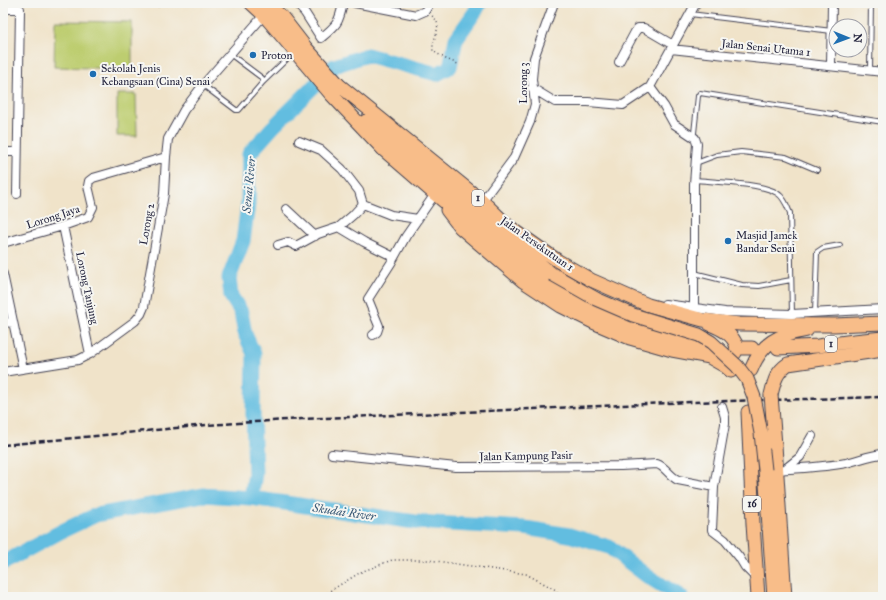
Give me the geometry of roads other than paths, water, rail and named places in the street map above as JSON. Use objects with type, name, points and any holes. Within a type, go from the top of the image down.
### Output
[{"type":"highway","name":"Jalan Persekutuan 1","points":[[251,3],[282,17],[310,61],[335,89],[384,150],[528,270],[569,297],[622,322],[708,351]]},
{"type":"highway","name":"Jalan Persekutuan 1","points":[[265,9],[295,51],[310,61]]},
{"type":"highway","name":"Jalan Persekutuan 1","points":[[335,89],[482,201],[508,226],[558,261],[591,280],[654,307],[703,320],[739,324],[834,325]]},
{"type":"highway","points":[[335,89],[359,116],[552,274],[596,299],[633,315],[699,335],[711,342],[737,366],[746,379],[754,396],[761,433],[776,470],[785,597]]},
{"type":"highway","points":[[703,320],[729,335],[735,340],[737,347],[729,358],[708,351]]},
{"type":"highway","name":"1","points":[[834,325],[883,323]]},
{"type":"highway","points":[[748,412],[751,370],[756,358],[764,348],[776,339],[790,333],[834,325]]},
{"type":"highway","name":"1","points":[[778,348],[818,346],[883,338]]},
{"type":"highway","points":[[774,597],[776,445],[771,395],[775,378],[781,369],[788,364],[883,350]]},
{"type":"highway","points":[[708,351],[730,371],[742,387],[748,412]]},
{"type":"highway","name":"16","points":[[748,412],[758,597]]},
{"type":"street","points":[[278,3],[282,17]]},
{"type":"street","points":[[296,3],[305,13],[321,38],[335,26],[340,18],[343,3]]},
{"type":"street","points":[[305,13],[307,3]]},
{"type":"street","points":[[355,3],[416,14],[425,11],[430,3]]},
{"type":"street","name":"Lorong 3","points":[[482,201],[514,158],[530,122],[535,104],[532,88],[534,58],[554,3]]},
{"type":"street","points":[[532,88],[555,102],[588,102],[623,105],[650,87],[696,3]]},
{"type":"street","points":[[832,3],[832,18]]},
{"type":"street","points":[[3,9],[20,9],[17,194]]},
{"type":"street","name":"Lorong 2","points":[[3,372],[78,360],[90,354],[135,321],[141,314],[144,307],[164,194],[168,139],[184,110],[265,9]]},
{"type":"street","points":[[619,62],[638,28],[644,28],[672,47]]},
{"type":"street","name":"Jalan Senai Utama 1","points":[[672,47],[883,72]]},
{"type":"street","points":[[831,58],[831,66]]},
{"type":"street","points":[[650,87],[664,106],[674,124],[692,136],[697,144],[694,180],[694,308]]},
{"type":"street","points":[[299,141],[321,150],[342,169],[359,191],[363,204]]},
{"type":"street","points":[[3,152],[17,152]]},
{"type":"street","name":"Lorong Jaya","points":[[3,243],[63,226],[88,217],[92,208],[88,186],[89,181],[93,178],[166,156]]},
{"type":"street","points":[[373,335],[377,332],[378,326],[368,299],[406,236],[435,194]]},
{"type":"street","points":[[363,204],[391,215],[418,219]]},
{"type":"street","points":[[278,245],[288,242],[296,246],[339,226],[353,215],[363,204]]},
{"type":"street","points":[[286,209],[315,236]]},
{"type":"street","name":"Lorong Tanjung","points":[[63,226],[90,354]]},
{"type":"street","points":[[339,226],[364,242],[394,257]]},
{"type":"street","points":[[3,274],[23,369]]},
{"type":"street","points":[[626,296],[671,305],[725,312],[792,314],[883,309]]},
{"type":"street","points":[[3,322],[13,323]]},
{"type":"street","points":[[722,407],[725,424],[714,487],[712,530],[724,540],[739,557],[745,567],[757,578]]},
{"type":"street","points":[[776,470],[800,457],[812,436]]},
{"type":"street","name":"Jalan Kampung Pasir","points":[[332,454],[456,467],[620,466],[657,464],[662,466],[673,478],[714,487]]},
{"type":"street","points":[[776,470],[830,466],[873,454],[883,454]]},
{"type":"lane","points":[[870,71],[871,3]]},
{"type":"lane","points":[[690,14],[828,31]]},
{"type":"lane","points":[[203,85],[236,110],[239,110],[263,82],[295,51]]},
{"type":"lane","points":[[230,54],[262,78],[263,82]]},
{"type":"lane","points":[[692,136],[694,133],[698,96],[700,94],[883,122]]},
{"type":"lane","points":[[696,163],[717,155],[740,152],[786,157],[817,170]]},
{"type":"lane","points":[[694,180],[757,186],[777,193],[786,202],[790,213],[792,314]]},
{"type":"lane","points":[[815,313],[817,252],[823,248],[840,245]]},
{"type":"lane","points":[[694,273],[742,285],[759,286],[791,280]]},
{"type":"waterway","name":"Senai River","points":[[251,498],[255,474],[253,413],[254,354],[245,334],[241,312],[231,296],[229,278],[243,241],[248,204],[249,154],[272,128],[334,66],[367,55],[437,74],[450,67],[456,39],[480,3]]},
{"type":"waterway","name":"Skudai River","points":[[3,563],[62,531],[96,515],[203,495],[251,498],[415,522],[525,528],[569,535],[609,547],[647,576],[681,597]]},
{"type":"railway","points":[[3,445],[207,425],[302,419],[691,402],[883,397]]},
{"type":"place","name":"Proton","points":[[253,55]]},
{"type":"place","name":"Sekolah Jenis Kebangsaan (Cina) Senai","points":[[93,74]]},
{"type":"place","name":"Masjid Jamek Bandar Senai","points":[[728,241]]}]
